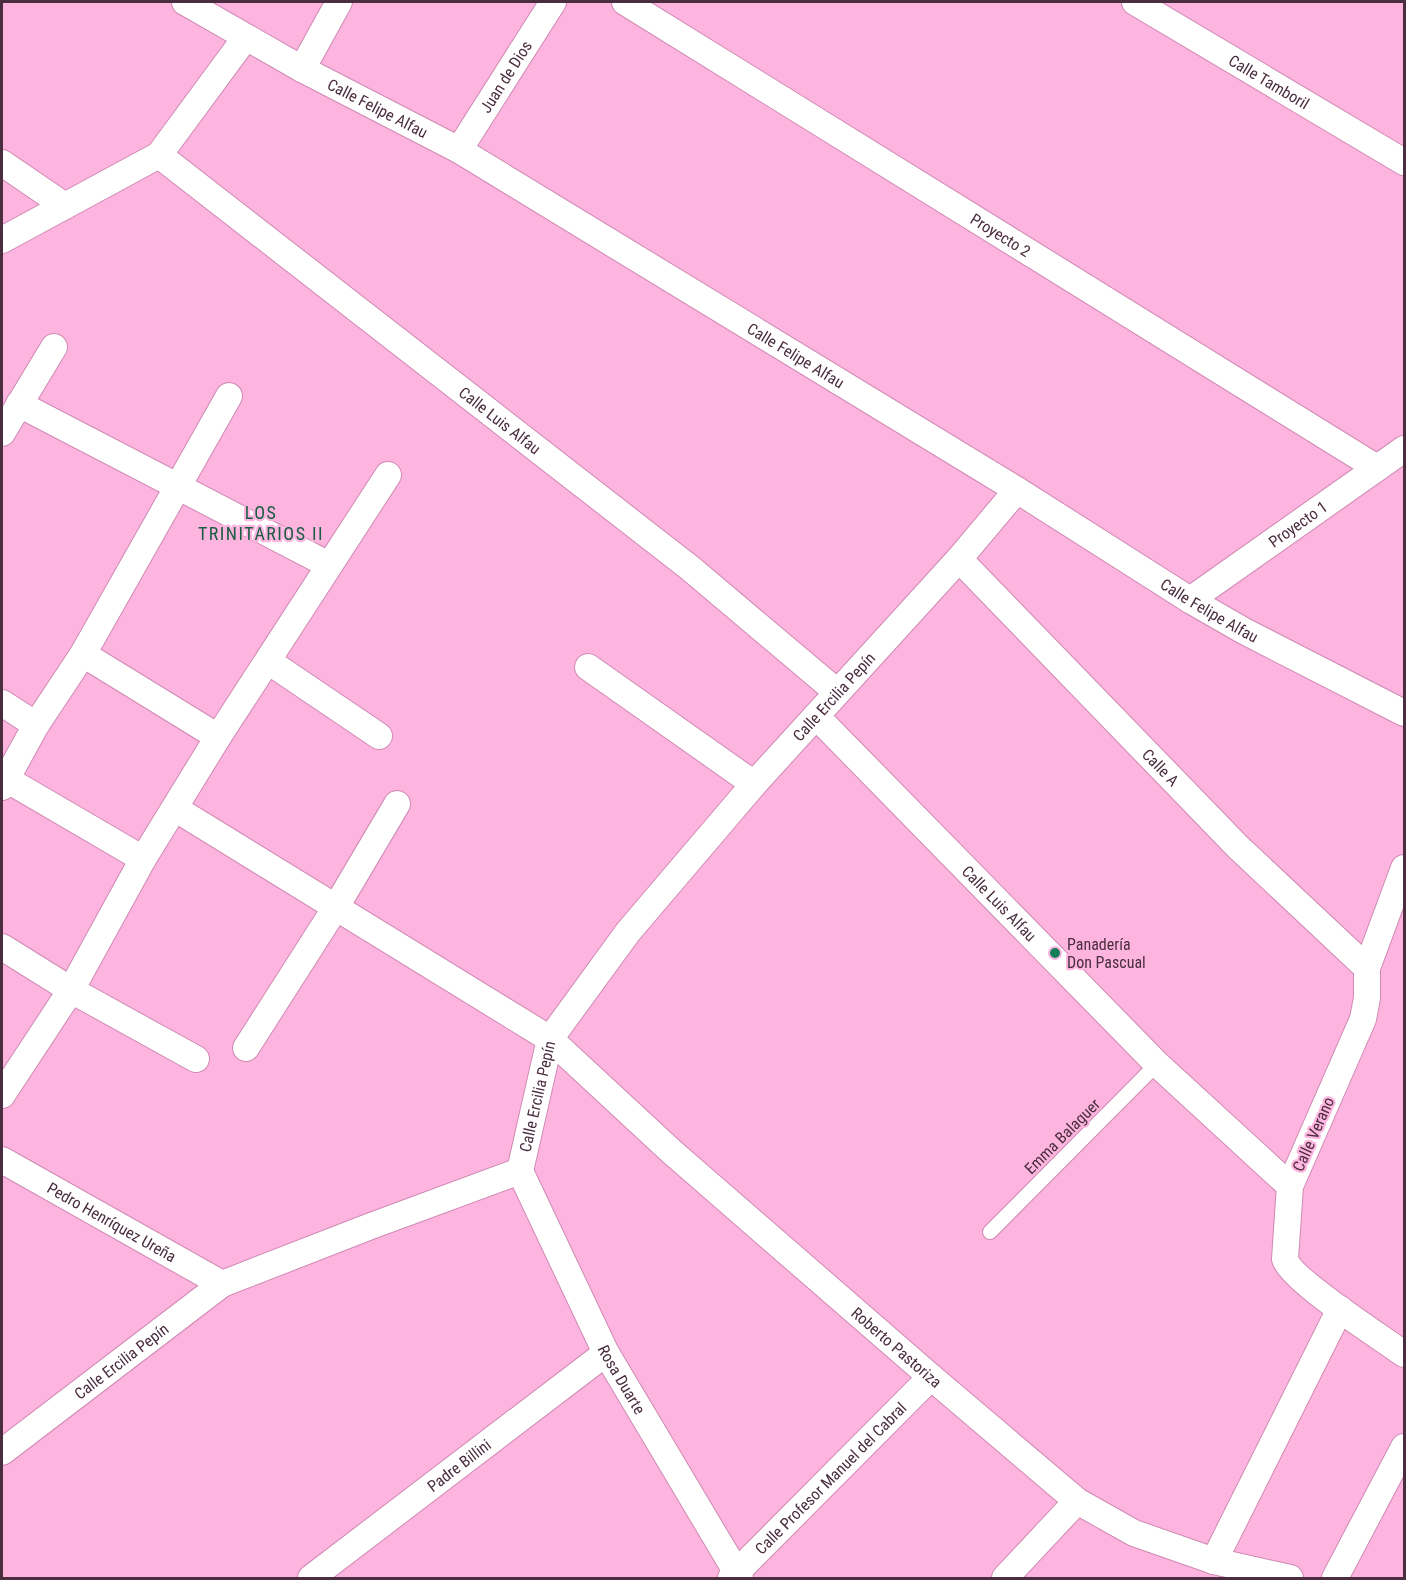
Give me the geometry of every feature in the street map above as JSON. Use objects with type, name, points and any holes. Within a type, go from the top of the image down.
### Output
[{"type":"street","name":"Calle Felipe Alfau","points":[[185,2],[302,69],[459,150],[1017,490],[1190,600],[1244,631],[1404,713]]},
{"type":"street","points":[[302,69],[339,2]]},
{"type":"street","name":"Juan de Dios","points":[[459,150],[553,2]]},
{"type":"street","name":"Proyecto 2","points":[[625,2],[1377,468]]},
{"type":"street","name":"Calle Tamboril","points":[[1134,2],[1404,162]]},
{"type":"street","points":[[2,240],[159,155],[246,38]]},
{"type":"street","name":"Calle Luis Alfau","points":[[159,155],[690,568],[837,692]]},
{"type":"street","points":[[2,163],[65,206]]},
{"type":"street","points":[[2,433],[54,347]]},
{"type":"street","points":[[143,859],[4,783],[36,725],[83,654],[229,396]]},
{"type":"street","points":[[19,404],[329,565]]},
{"type":"street","name":"Proyecto 1","points":[[1190,600],[1404,449]]},
{"type":"street","points":[[2,1095],[70,990],[143,859],[176,809],[218,737],[388,475]]},
{"type":"street","name":"Calle Ercilia Pepín","points":[[7,1441],[222,1284],[520,1171],[550,1039],[628,932],[754,784],[959,560],[1017,490]]},
{"type":"street","name":"Calle A","points":[[959,560],[1238,847],[1367,968]]},
{"type":"street","points":[[83,654],[218,737]]},
{"type":"street","points":[[268,661],[379,736]]},
{"type":"street","points":[[588,667],[754,784]]},
{"type":"street","points":[[2,703],[36,725]]},
{"type":"street","name":"Calle Luis Alfau","points":[[816,716],[1157,1064],[1290,1186]]},
{"type":"street","points":[[246,1048],[336,908],[398,804]]},
{"type":"street","name":"Roberto Pastoriza","points":[[176,809],[550,1039],[672,1152],[1077,1501],[1134,1533],[1214,1561],[1290,1578]]},
{"type":"street","name":"Calle Verano","points":[[1404,868],[1367,968],[1367,998],[1363,1019],[1290,1186],[1286,1245],[1287,1264],[1304,1281],[1404,1354]]},
{"type":"street","points":[[2,948],[70,990],[196,1059]]},
{"type":"street","name":"Pedro Henríquez Ureña","points":[[2,1160],[222,1284]]},
{"type":"street","name":"Rosa Duarte","points":[[520,1171],[606,1353],[736,1576]]},
{"type":"street","points":[[1214,1561],[1340,1309]]},
{"type":"street","name":"Padre Billini","points":[[311,1578],[606,1353]]},
{"type":"street","name":"Calle Profesor Manuel del Cabral","points":[[736,1576],[931,1377]]},
{"type":"street","points":[[1335,1578],[1404,1447]]},
{"type":"street","points":[[1005,1578],[1077,1501]]},
{"type":"lane","name":"Emma Balaguer","points":[[990,1232],[1157,1064]]},
{"type":"place","name":"Panadería Don Pascual","points":[[1055,953]]},
{"type":"district","name":"LOS TRINITARIOS II","points":[[261,523]]}]
